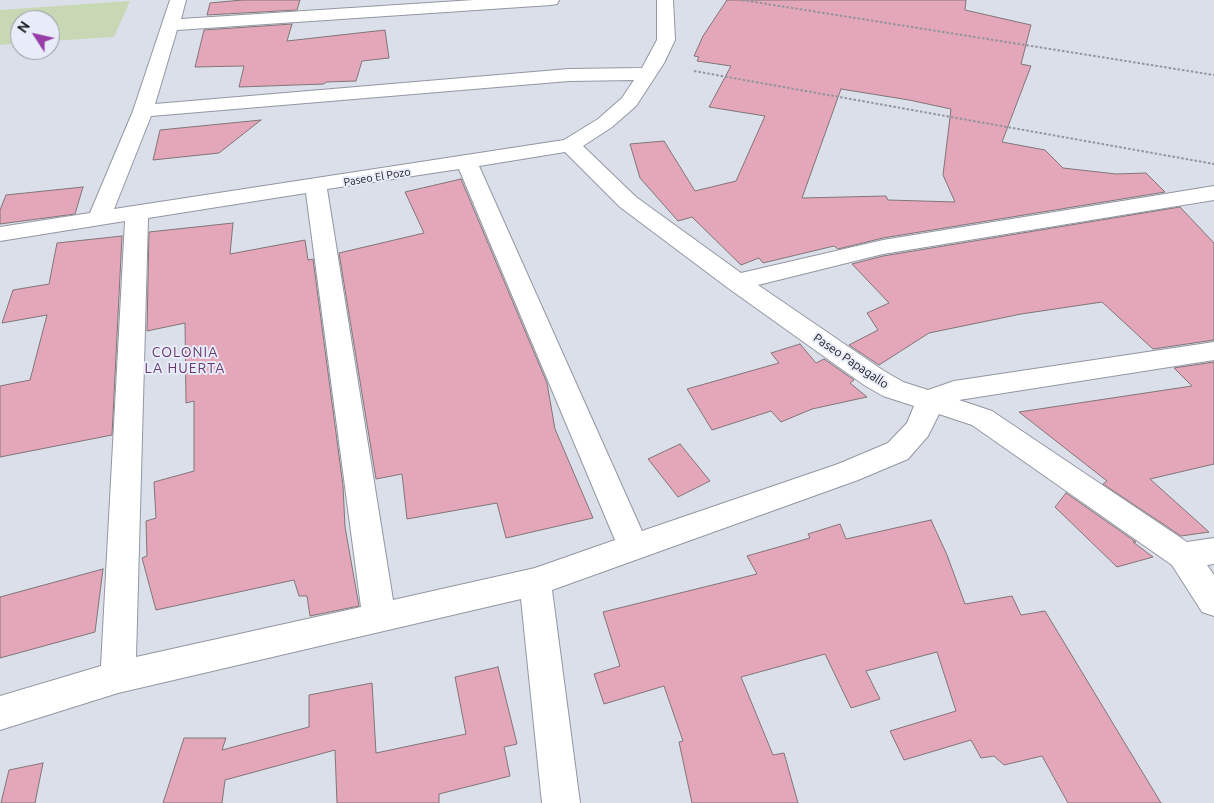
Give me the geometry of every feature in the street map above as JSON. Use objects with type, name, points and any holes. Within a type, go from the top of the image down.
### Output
[{"type":"street","points":[[99,219],[143,111],[178,0]]},
{"type":"street","points":[[170,25],[370,6],[552,0]]},
{"type":"street","name":"Paseo El Pozo","points":[[0,234],[468,163],[570,145],[605,123],[629,102],[666,40],[665,0]]},
{"type":"street","points":[[143,111],[569,75],[647,74]]},
{"type":"street","name":"Paseo Papagallo","points":[[570,145],[628,202],[737,282],[880,382],[893,390],[931,400],[982,418],[1183,556],[1214,602]]},
{"type":"street","points":[[468,163],[634,548]]},
{"type":"street","points":[[316,186],[379,617]]},
{"type":"street","points":[[737,282],[883,247],[1214,192]]},
{"type":"street","points":[[118,677],[137,214]]},
{"type":"street","points":[[0,713],[118,677],[535,582],[848,472],[898,451],[918,429],[931,400],[954,391],[1214,351]]},
{"type":"street","points":[[1183,556],[1214,551]]},
{"type":"street","points":[[535,582],[560,803]]},
{"type":"path","points":[[742,0],[1214,76]]},
{"type":"path","points":[[694,71],[1214,164]]},
{"type":"green space","points":[[130,1],[114,37],[60,40],[60,10],[10,10],[10,44],[0,45],[0,10]]},
{"type":"building","points":[[242,0],[300,0],[297,10],[207,15],[210,3]]},
{"type":"building","points":[[727,0],[966,0],[965,10],[1031,25],[1021,64],[1031,66],[1002,142],[1045,150],[1063,168],[1116,174],[1146,173],[1165,192],[883,238],[838,249],[834,246],[763,263],[759,258],[741,265],[692,217],[678,221],[640,178],[630,144],[664,141],[695,191],[736,181],[765,116],[709,107],[731,66],[697,61],[699,57],[694,56],[703,36]],"holes":[[[841,89],[951,109],[943,175],[955,202],[888,200],[886,196],[802,198]]]},
{"type":"building","points":[[292,24],[287,41],[385,30],[389,58],[362,61],[356,81],[326,82],[324,84],[239,87],[244,66],[195,67],[204,30]]},
{"type":"building","points":[[261,120],[219,153],[153,160],[160,130]]},
{"type":"building","points":[[461,179],[547,383],[555,429],[593,518],[506,538],[497,503],[407,519],[402,474],[376,479],[339,253],[424,233],[405,192]]},
{"type":"building","points":[[83,187],[75,214],[0,224],[0,210],[6,195]]},
{"type":"building","points":[[1180,207],[1214,243],[1214,340],[1153,349],[1102,302],[1021,314],[929,333],[879,365],[849,345],[878,330],[867,313],[889,303],[852,264],[883,256]]},
{"type":"building","points":[[233,223],[230,254],[305,240],[308,260],[313,259],[343,486],[345,527],[359,606],[310,616],[307,596],[299,596],[294,580],[156,610],[142,558],[147,556],[146,521],[156,518],[154,482],[194,471],[194,401],[186,403],[185,323],[147,331],[149,232]]},
{"type":"building","points":[[122,236],[112,435],[0,457],[0,386],[30,380],[47,315],[2,323],[13,290],[49,284],[57,243]]},
{"type":"building","points":[[800,344],[816,363],[824,359],[854,380],[850,383],[867,397],[812,409],[781,422],[771,411],[712,430],[687,389],[779,363],[771,353]]},
{"type":"building","points":[[1214,362],[1214,464],[1150,479],[1209,532],[1181,536],[1103,484],[1107,481],[1019,412],[1192,386],[1174,368]]},
{"type":"building","points":[[680,444],[710,481],[678,497],[648,459]]},
{"type":"building","points":[[1066,493],[1136,542],[1133,542],[1153,557],[1117,567],[1055,507]]},
{"type":"building","points":[[931,520],[947,555],[965,604],[1012,596],[1021,615],[1045,611],[1161,803],[1068,803],[1042,756],[1004,765],[994,756],[981,758],[971,740],[904,760],[890,731],[956,711],[937,652],[866,671],[880,699],[851,708],[825,654],[741,677],[773,755],[784,753],[798,803],[692,803],[679,742],[683,741],[664,686],[604,704],[594,674],[620,666],[603,612],[757,574],[747,556],[810,538],[808,534],[840,524],[846,539]]},
{"type":"building","points":[[103,569],[95,632],[0,658],[0,597]]},
{"type":"building","points":[[498,667],[517,744],[504,747],[510,776],[439,794],[439,803],[337,803],[335,750],[225,780],[222,803],[163,803],[184,738],[226,738],[222,750],[309,727],[309,695],[372,683],[376,753],[466,734],[455,677]]},
{"type":"building","points":[[43,763],[35,803],[1,803],[9,770]]},
{"type":"district","name":"COLONIA LA HUERTA","points":[[185,360]]}]
